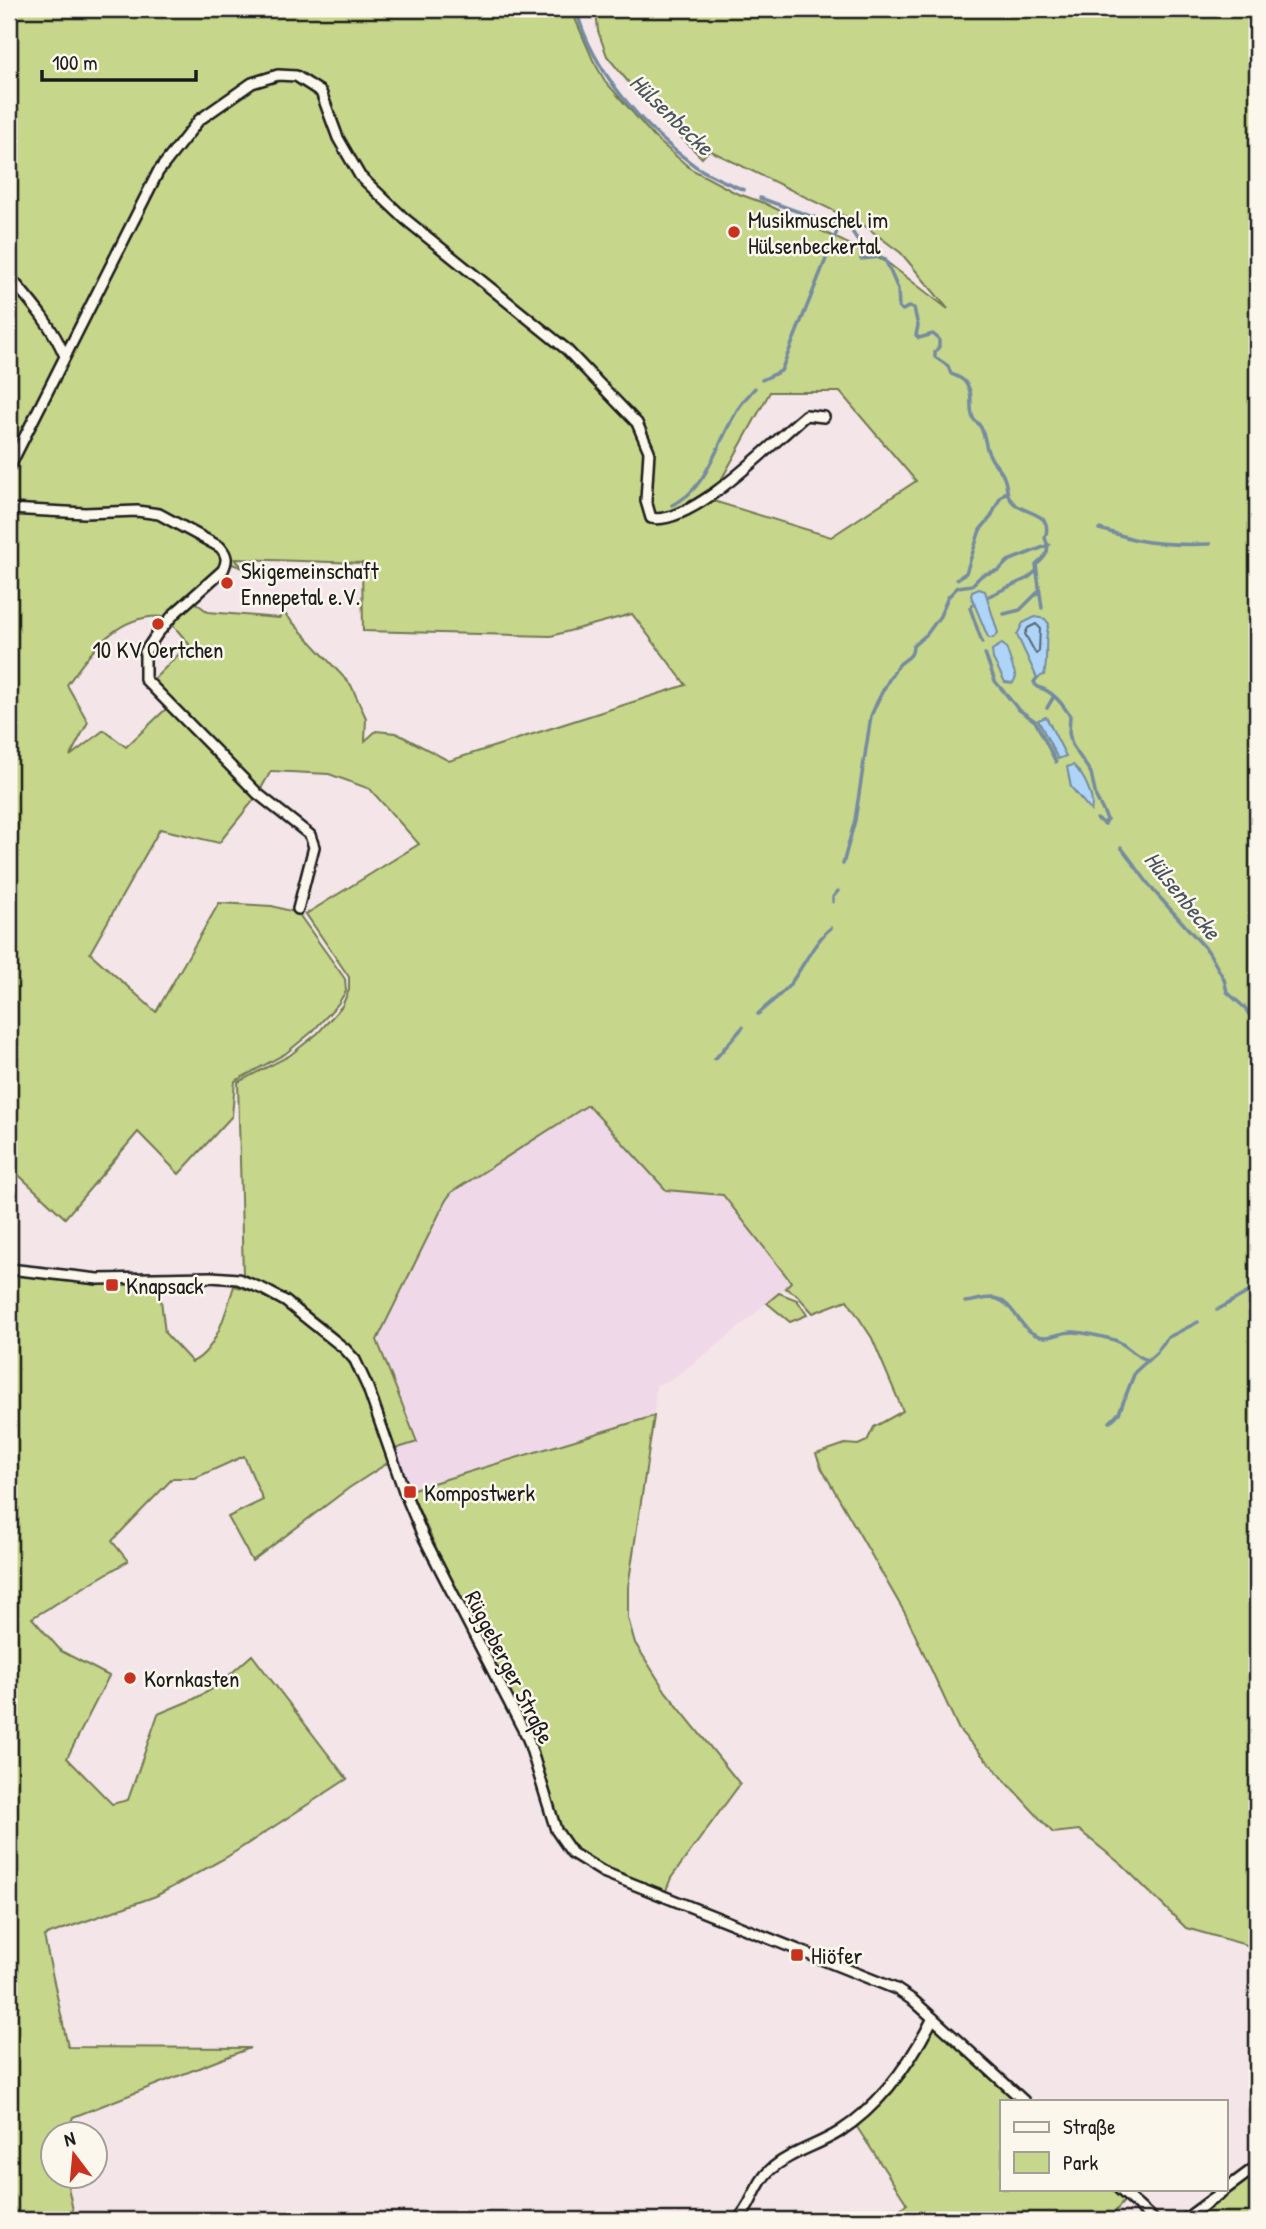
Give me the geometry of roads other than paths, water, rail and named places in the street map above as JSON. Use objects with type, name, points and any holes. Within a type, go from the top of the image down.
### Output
[{"type":"street","points":[[9,468],[64,354],[158,172],[199,120],[252,83],[278,75],[296,76],[321,92],[338,138],[360,176],[405,219],[566,349],[637,423],[649,451],[646,501],[651,518],[665,519],[693,508],[720,489],[806,415],[824,417]]},
{"type":"street","points":[[9,276],[40,313],[64,354]]},
{"type":"street","points":[[9,509],[159,514],[220,547],[226,554],[223,570],[175,613],[145,652],[145,680],[258,794],[310,835],[314,846],[298,909]]},
{"type":"street","name":"Rüggeberger Straße","points":[[9,1269],[98,1279],[238,1279],[285,1301],[334,1339],[355,1360],[364,1379],[423,1536],[524,1731],[556,1830],[572,1853],[603,1872],[878,1980],[914,2001],[1023,2100]]},
{"type":"street","points":[[737,2220],[769,2171],[838,2133],[864,2113],[916,2053],[933,2018]]},
{"type":"street","points":[[1228,2187],[1257,2166]]},
{"type":"street","points":[[1120,2190],[1154,2220]]},
{"type":"street","points":[[1184,2220],[1225,2190]]},
{"type":"water","points":[[979,589],[985,591],[998,633],[993,638],[987,635],[971,596],[972,592]]},
{"type":"water","points":[[1035,617],[1045,619],[1049,624],[1044,675],[1037,678],[1017,635],[1023,623]]},
{"type":"water","points":[[1002,644],[1006,647],[1016,677],[1013,683],[1005,682],[993,659],[992,650]]},
{"type":"water","points":[[1046,717],[1066,756],[1058,759],[1038,720]]},
{"type":"water","points":[[1073,765],[1088,786],[1091,811],[1071,787],[1067,767]]},
{"type":"waterway","name":"Hülsenbecke","points":[[576,9],[594,54],[622,97],[639,116],[657,135],[695,166],[744,190]]},
{"type":"waterway","name":"Hülsenbecke","points":[[760,198],[849,227],[859,242],[861,259],[885,259],[898,289],[899,308],[914,308],[918,326],[916,335],[919,338],[933,334],[939,339],[935,357],[948,366],[951,374],[962,379],[968,386],[973,418],[982,429],[987,449],[1003,476],[1010,499],[1044,521],[1047,528],[1047,550],[1036,565],[1042,608]]},
{"type":"waterway","points":[[762,380],[781,371],[840,224]]},
{"type":"waterway","points":[[672,505],[684,498],[702,478],[737,410],[755,388]]},
{"type":"waterway","points":[[957,579],[966,573],[980,530],[1006,492]]},
{"type":"waterway","points":[[1099,529],[1146,542],[1210,544]]},
{"type":"waterway","points":[[843,864],[855,820],[871,716],[893,673],[910,656],[913,646],[927,634],[940,616],[948,597],[958,587],[972,585],[982,575],[999,570],[1008,561],[1049,545]]},
{"type":"waterway","points":[[989,596],[1028,578],[1036,571]]},
{"type":"waterway","points":[[1004,614],[1020,610],[1039,591]]},
{"type":"waterway","points":[[974,603],[970,608],[982,642]]},
{"type":"waterway","points":[[985,654],[995,681],[1018,709],[1035,721],[1056,762]]},
{"type":"waterway","name":"Hülsenbecke","points":[[1037,678],[1034,682],[1037,687],[1056,698],[1070,716],[1069,733],[1072,745],[1091,773],[1096,797],[1107,819],[1105,824]]},
{"type":"waterway","points":[[1047,708],[1054,696]]},
{"type":"waterway","points":[[1097,819],[1105,824]]},
{"type":"waterway","name":"Hülsenbecke","points":[[1121,847],[1153,890],[1208,951],[1224,979],[1227,992],[1250,1016],[1255,1034],[1250,1061],[1252,1072],[1257,1079]]},
{"type":"waterway","points":[[833,902],[838,891]]},
{"type":"waterway","points":[[758,1014],[787,987],[831,928]]},
{"type":"waterway","points":[[715,1059],[743,1027]]},
{"type":"waterway","points":[[1217,1310],[1257,1287]]},
{"type":"waterway","points":[[965,1302],[989,1298],[999,1300],[1036,1335],[1046,1337],[1074,1332],[1097,1336],[1117,1341],[1148,1360]]},
{"type":"waterway","points":[[1110,1422],[1119,1413],[1135,1372],[1157,1352],[1167,1338],[1198,1322]]},
{"type":"place","name":"Musikmuschel im Hülsenbeckertal","points":[[734,232]]},
{"type":"place","name":"Skigemeinschaft Ennepetal e.V.","points":[[227,583]]},
{"type":"place","name":"10 KV Oertchen","points":[[158,624]]},
{"type":"place","name":"Knapsack","points":[[112,1285]]},
{"type":"place","name":"Kompostwerk","points":[[410,1492]]},
{"type":"place","name":"Kornkasten","points":[[130,1678]]},
{"type":"place","name":"Hiöfer","points":[[797,1955]]}]
